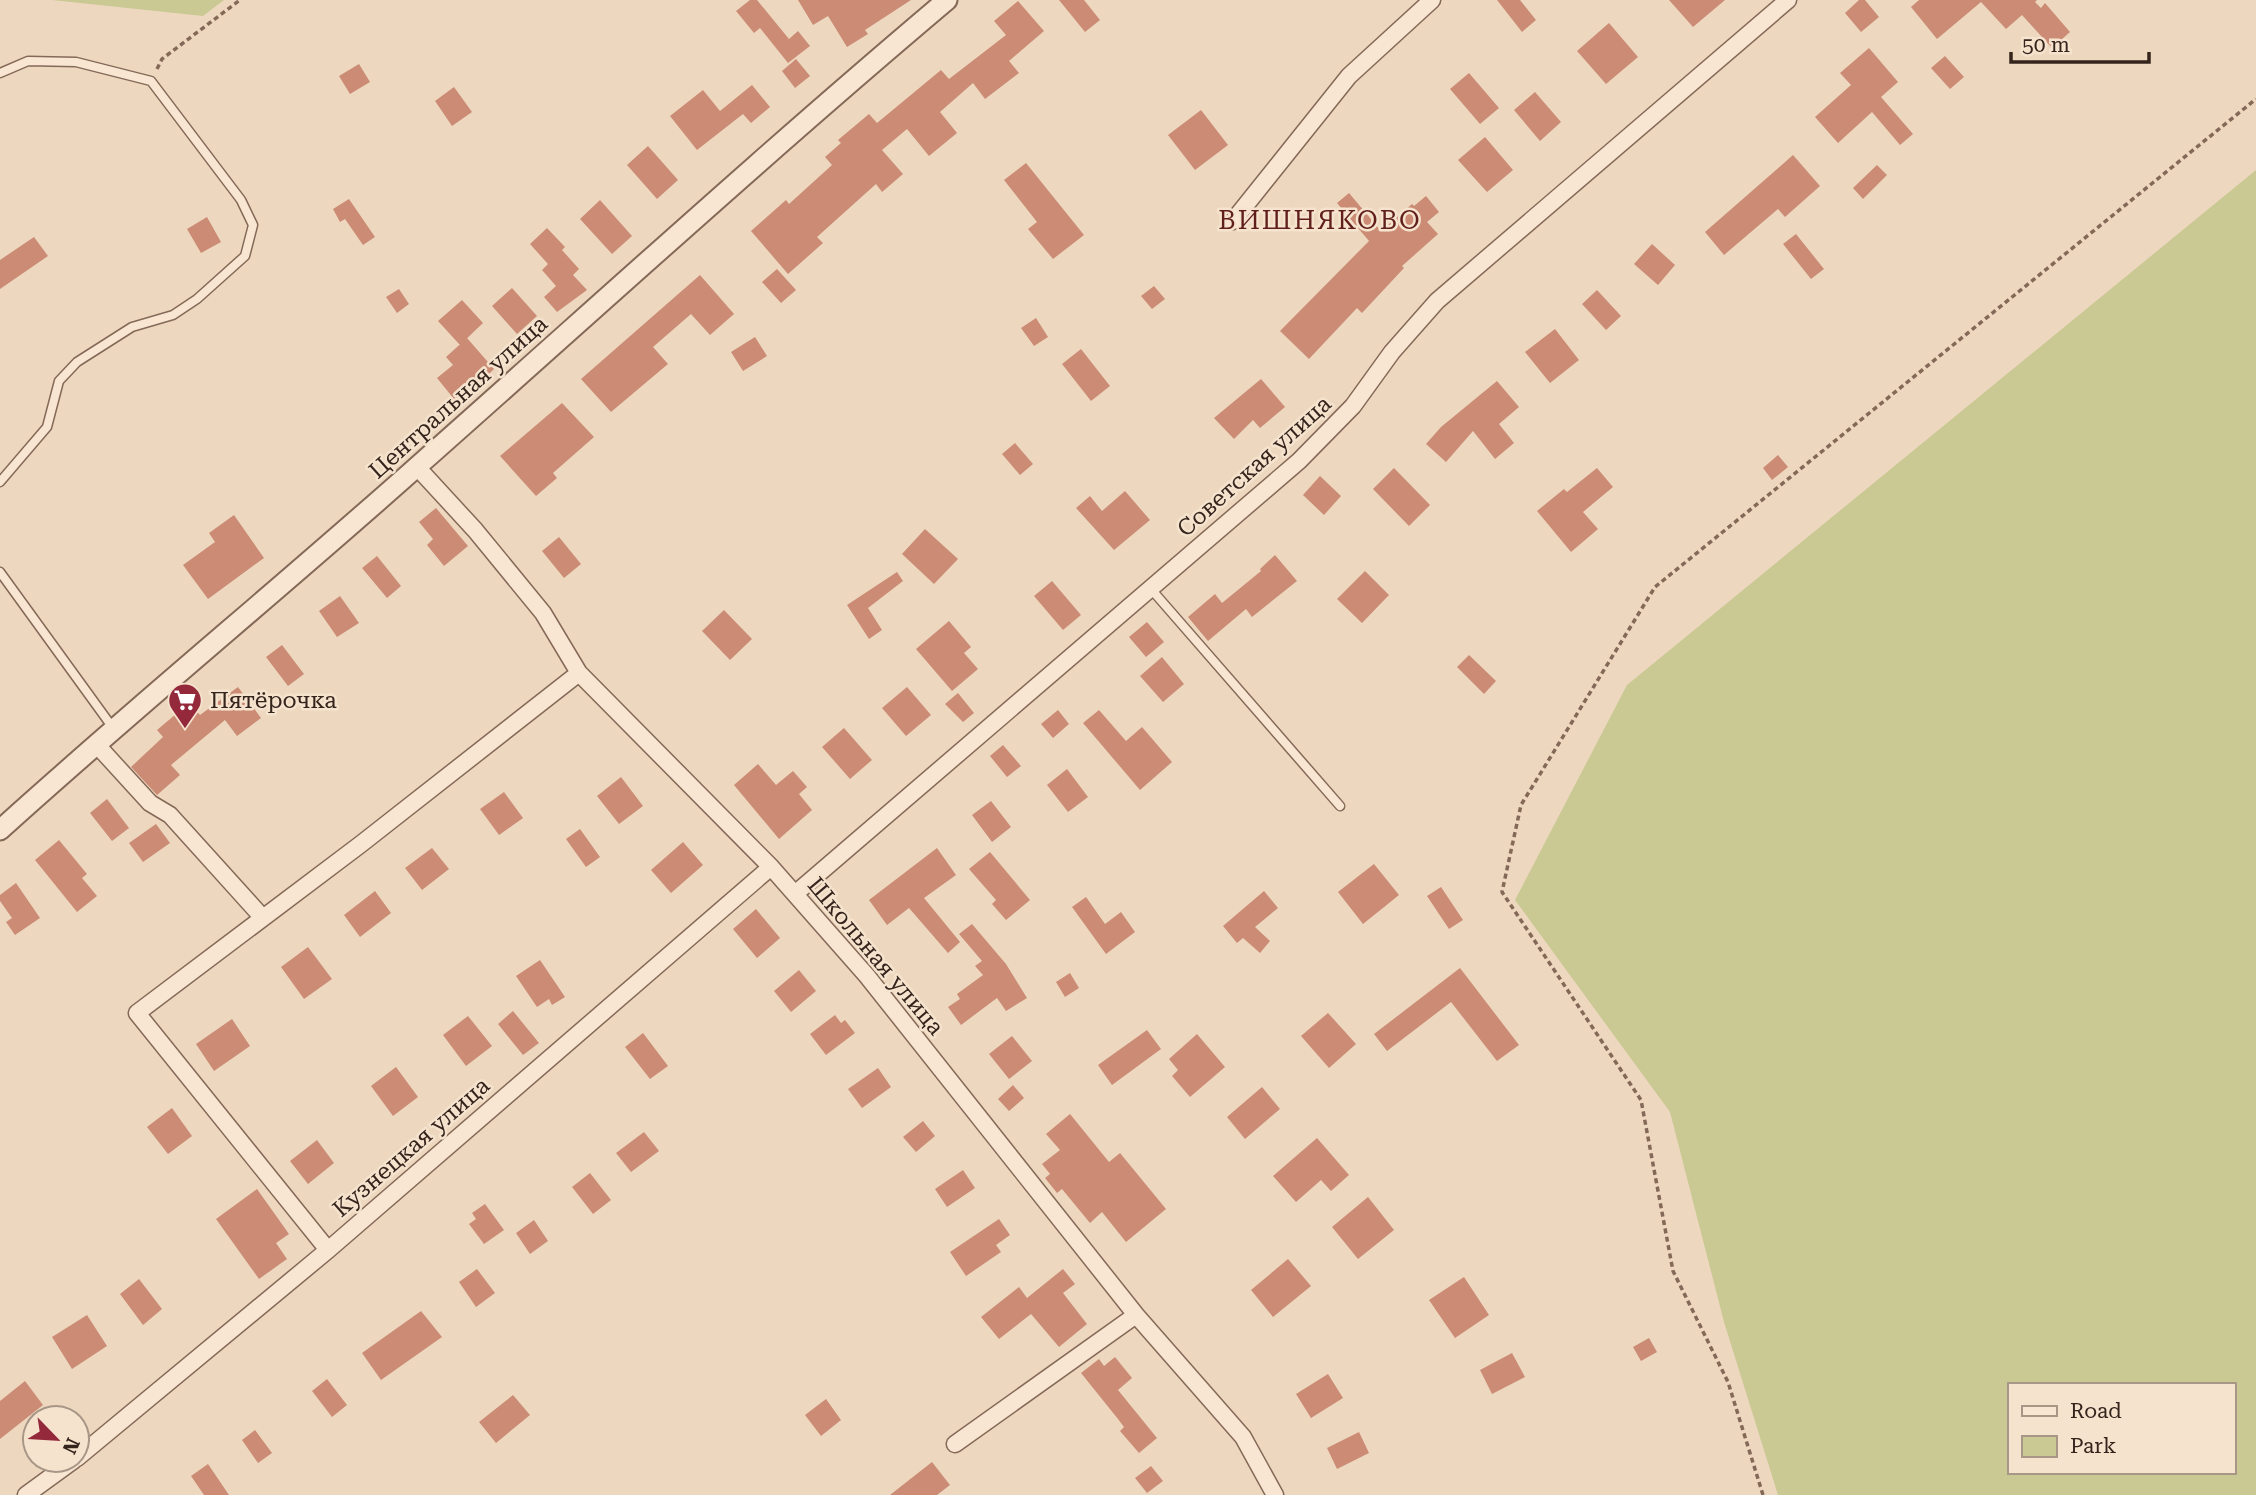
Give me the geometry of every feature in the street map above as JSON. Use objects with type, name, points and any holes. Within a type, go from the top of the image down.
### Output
[{"type":"street","name":"Центральная улица","points":[[0,830],[113,728],[417,467],[762,158],[947,0]]},
{"type":"street","points":[[1233,221],[1349,76],[1432,0]]},
{"type":"street","name":"Советская улица","points":[[796,893],[1299,461],[1353,406],[1392,352],[1437,301],[1788,0]]},
{"type":"street","name":"Школьная улица","points":[[417,467],[475,530],[543,613],[579,673],[796,893],[867,976],[1136,1315],[1242,1437],[1275,1495]]},
{"type":"street","points":[[328,1250],[137,1013],[361,844],[579,673]]},
{"type":"street","points":[[96,744],[150,803],[170,815],[263,918]]},
{"type":"street","name":"Кузнецкая улица","points":[[91,1446],[328,1250],[771,867]]},
{"type":"street","points":[[955,1444],[1136,1315]]},
{"type":"street","name":"Кузнецкая улица","points":[[26,1495],[55,1474]]},
{"type":"lane","points":[[0,73],[28,61],[76,62],[151,80],[241,200],[253,225],[245,256],[197,299],[173,315],[132,327],[77,362],[60,381],[47,427],[0,482]]},
{"type":"lane","points":[[0,572],[113,728]]},
{"type":"lane","points":[[1151,589],[1340,806]]},
{"type":"path","points":[[151,80],[162,59],[240,0]]},
{"type":"path","points":[[1763,1495],[1728,1382],[1673,1271],[1641,1100],[1502,892],[1521,805],[1655,587],[2256,99]]},
{"type":"green space","points":[[52,0],[224,0],[203,16]]},
{"type":"green space","points":[[2256,170],[2256,1495],[1778,1495],[1724,1322],[1670,1112],[1515,900],[1627,685]]},
{"type":"building","points":[[750,0],[757,0],[789,39],[798,31],[810,46],[788,63],[760,28],[754,33],[736,11]]},
{"type":"building","points":[[798,0],[911,0],[865,30],[868,34],[847,47],[828,16],[813,25]]},
{"type":"building","points":[[1059,0],[1084,0],[1100,20],[1085,32]]},
{"type":"building","points":[[1497,0],[1520,0],[1536,20],[1522,32]]},
{"type":"building","points":[[1669,0],[1725,0],[1693,27]]},
{"type":"building","points":[[1859,0],[1865,0],[1879,17],[1861,32],[1845,13]]},
{"type":"building","points":[[1919,0],[2037,0],[2035,2],[2041,8],[2045,3],[2070,32],[2052,48],[2022,15],[2006,29],[1981,2],[1937,39],[1911,7]]},
{"type":"building","points":[[1018,1],[1044,31],[1009,61],[1019,73],[985,99],[973,83],[940,112],[957,133],[929,156],[907,129],[882,150],[903,174],[882,192],[876,184],[817,237],[823,243],[788,274],[751,231],[786,200],[789,204],[832,165],[825,157],[841,143],[838,140],[869,114],[877,123],[941,70],[949,79],[1006,35],[994,21]]},
{"type":"building","points":[[1609,23],[1638,57],[1606,84],[1577,51]]},
{"type":"building","points":[[1869,48],[1898,82],[1881,97],[1913,134],[1900,145],[1872,112],[1838,143],[1815,117],[1851,85],[1840,73]]},
{"type":"building","points":[[1945,56],[1964,77],[1950,89],[1931,68]]},
{"type":"building","points":[[796,59],[810,76],[795,88],[782,71]]},
{"type":"building","points":[[359,64],[370,82],[350,94],[339,76]]},
{"type":"building","points":[[1469,73],[1499,108],[1480,124],[1450,89]]},
{"type":"building","points":[[752,85],[770,107],[751,123],[743,114],[697,150],[670,116],[703,90],[720,111]]},
{"type":"building","points":[[454,87],[472,112],[452,126],[435,101]]},
{"type":"building","points":[[1535,92],[1561,122],[1540,141],[1514,110]]},
{"type":"building","points":[[1201,110],[1228,145],[1195,170],[1168,135]]},
{"type":"building","points":[[1485,137],[1513,170],[1487,192],[1458,160]]},
{"type":"building","points":[[648,146],[678,180],[657,199],[627,165]]},
{"type":"building","points":[[1793,155],[1820,186],[1785,217],[1778,209],[1724,255],[1705,232]]},
{"type":"building","points":[[1026,163],[1084,235],[1053,259],[1028,229],[1037,222],[1004,180]]},
{"type":"building","points":[[1877,165],[1887,175],[1863,199],[1853,188]]},
{"type":"building","points":[[1349,193],[1381,231],[1412,204],[1414,206],[1426,196],[1439,212],[1427,222],[1438,234],[1402,266],[1404,268],[1362,313],[1357,308],[1309,359],[1280,331],[1369,241],[1337,203]]},
{"type":"building","points":[[349,199],[375,237],[363,245],[345,219],[340,222],[333,209]]},
{"type":"building","points":[[600,200],[632,236],[612,254],[580,219]]},
{"type":"building","points":[[207,217],[221,242],[201,253],[187,229]]},
{"type":"building","points":[[547,228],[565,247],[562,250],[579,269],[573,275],[587,290],[557,312],[544,297],[556,286],[542,270],[548,264],[530,244]]},
{"type":"building","points":[[1796,234],[1824,269],[1811,279],[1783,244]]},
{"type":"building","points":[[34,237],[48,256],[0,289],[0,260]]},
{"type":"building","points":[[1652,244],[1675,265],[1658,285],[1634,264]]},
{"type":"building","points":[[777,269],[796,290],[781,303],[762,282]]},
{"type":"building","points":[[700,275],[734,314],[710,335],[691,314],[653,347],[668,364],[611,412],[581,379]]},
{"type":"building","points":[[1154,286],[1165,299],[1152,309],[1141,296]]},
{"type":"building","points":[[512,288],[537,316],[517,334],[492,306]]},
{"type":"building","points":[[399,289],[409,304],[397,313],[386,297]]},
{"type":"building","points":[[1597,290],[1621,316],[1606,330],[1582,304]]},
{"type":"building","points":[[462,300],[483,323],[460,345],[438,321]]},
{"type":"building","points":[[1036,318],[1048,337],[1034,346],[1021,328]]},
{"type":"building","points":[[1555,329],[1579,360],[1550,383],[1525,352]]},
{"type":"building","points":[[755,337],[767,356],[743,371],[731,352]]},
{"type":"building","points":[[467,338],[494,369],[458,404],[437,378],[453,365],[446,357]]},
{"type":"building","points":[[1081,349],[1110,386],[1091,401],[1062,364]]},
{"type":"building","points":[[1261,379],[1285,407],[1260,428],[1253,420],[1234,439],[1214,418]]},
{"type":"building","points":[[1497,381],[1519,407],[1499,424],[1514,443],[1495,459],[1473,431],[1446,462],[1426,444],[1441,427]]},
{"type":"building","points":[[562,403],[594,437],[553,473],[557,478],[536,496],[500,456]]},
{"type":"building","points":[[1015,443],[1033,464],[1020,475],[1002,454]]},
{"type":"building","points":[[1778,455],[1788,467],[1772,480],[1763,468]]},
{"type":"building","points":[[1394,468],[1430,505],[1409,526],[1373,489]]},
{"type":"building","points":[[1597,468],[1613,487],[1583,512],[1598,529],[1571,552],[1537,511],[1564,489],[1567,492]]},
{"type":"building","points":[[1320,476],[1341,496],[1324,515],[1303,495]]},
{"type":"building","points":[[1125,491],[1150,520],[1114,550],[1076,508],[1090,496],[1102,511]]},
{"type":"building","points":[[436,508],[468,546],[444,566],[427,545],[433,539],[419,522]]},
{"type":"building","points":[[234,515],[264,558],[208,599],[183,565],[215,542],[209,533]]},
{"type":"building","points":[[925,529],[958,559],[934,584],[902,554]]},
{"type":"building","points":[[559,537],[581,564],[564,578],[542,551]]},
{"type":"building","points":[[1275,555],[1297,581],[1252,617],[1246,609],[1208,641],[1188,617],[1215,594],[1222,603],[1261,571]]},
{"type":"building","points":[[377,556],[401,586],[387,598],[362,568]]},
{"type":"building","points":[[1365,571],[1389,595],[1362,623],[1337,599]]},
{"type":"building","points":[[897,572],[903,581],[868,608],[882,630],[869,639],[847,605]]},
{"type":"building","points":[[1052,581],[1081,615],[1063,630],[1034,596]]},
{"type":"building","points":[[340,596],[359,623],[337,637],[319,611]]},
{"type":"building","points":[[724,610],[752,639],[730,660],[702,631]]},
{"type":"building","points":[[949,621],[971,647],[964,653],[978,669],[952,691],[916,649]]},
{"type":"building","points":[[1147,622],[1164,642],[1146,657],[1129,637]]},
{"type":"building","points":[[282,645],[304,674],[288,686],[266,657]]},
{"type":"building","points":[[1469,655],[1496,681],[1484,694],[1457,667]]},
{"type":"building","points":[[1162,657],[1184,684],[1163,702],[1140,676]]},
{"type":"building","points":[[238,687],[261,718],[237,736],[225,720],[171,765],[180,775],[157,795],[131,767],[163,737],[157,730],[189,703],[200,715]]},
{"type":"building","points":[[907,687],[931,715],[906,736],[882,708]]},
{"type":"building","points":[[958,693],[974,713],[963,722],[945,704]]},
{"type":"building","points":[[1058,710],[1069,724],[1053,738],[1041,724]]},
{"type":"building","points":[[1099,710],[1126,741],[1142,727],[1172,762],[1140,790],[1083,723]]},
{"type":"building","points":[[844,728],[872,760],[850,779],[822,747]]},
{"type":"building","points":[[1003,745],[1021,766],[1007,777],[990,756]]},
{"type":"building","points":[[758,764],[776,785],[793,771],[807,787],[799,794],[812,810],[779,839],[734,785]]},
{"type":"building","points":[[1067,769],[1088,797],[1068,812],[1047,785]]},
{"type":"building","points":[[621,777],[643,806],[619,824],[597,796]]},
{"type":"building","points":[[504,792],[523,818],[499,835],[480,809]]},
{"type":"building","points":[[107,799],[129,828],[112,841],[90,813]]},
{"type":"building","points":[[991,801],[1011,827],[992,842],[972,815]]},
{"type":"building","points":[[156,824],[170,843],[143,862],[129,843]]},
{"type":"building","points":[[580,829],[600,857],[586,867],[566,839]]},
{"type":"building","points":[[59,840],[87,874],[82,878],[97,896],[77,912],[35,860]]},
{"type":"building","points":[[683,842],[703,865],[671,893],[651,870]]},
{"type":"building","points":[[432,848],[449,869],[422,890],[405,868]]},
{"type":"building","points":[[937,848],[956,875],[924,898],[960,942],[948,953],[909,908],[887,925],[869,900]]},
{"type":"building","points":[[990,852],[1030,900],[1006,920],[992,904],[996,900],[969,869]]},
{"type":"building","points":[[1374,864],[1399,895],[1363,924],[1338,892]]},
{"type":"building","points":[[16,883],[40,918],[15,935],[6,922],[12,918],[0,901],[0,895]]},
{"type":"building","points":[[1441,887],[1463,920],[1449,929],[1427,896]]},
{"type":"building","points":[[375,891],[391,913],[360,937],[344,915]]},
{"type":"building","points":[[1264,891],[1278,908],[1255,927],[1270,941],[1260,953],[1243,938],[1237,943],[1223,926]]},
{"type":"building","points":[[1086,897],[1105,924],[1121,912],[1135,932],[1106,954],[1072,907]]},
{"type":"building","points":[[756,909],[780,938],[757,958],[733,929]]},
{"type":"building","points":[[972,924],[1006,964],[1027,998],[1006,1011],[997,998],[961,1025],[948,1007],[960,999],[957,994],[983,975],[975,966],[982,961],[959,934]]},
{"type":"building","points":[[308,947],[332,979],[304,999],[281,967]]},
{"type":"building","points":[[540,960],[565,997],[552,1005],[549,999],[537,1007],[516,976]]},
{"type":"building","points":[[1460,968],[1519,1045],[1497,1061],[1451,1002],[1387,1051],[1374,1034]]},
{"type":"building","points":[[799,970],[816,991],[791,1012],[774,991]]},
{"type":"building","points":[[1070,973],[1079,988],[1065,997],[1056,982]]},
{"type":"building","points":[[513,1011],[539,1043],[523,1055],[498,1024]]},
{"type":"building","points":[[1328,1013],[1356,1044],[1329,1068],[1301,1036]]},
{"type":"building","points":[[835,1015],[841,1023],[845,1020],[855,1033],[826,1055],[810,1034]]},
{"type":"building","points":[[468,1016],[492,1046],[466,1066],[443,1035]]},
{"type":"building","points":[[232,1019],[250,1046],[214,1071],[196,1044]]},
{"type":"building","points":[[1147,1030],[1161,1049],[1112,1085],[1098,1065]]},
{"type":"building","points":[[643,1033],[668,1066],[650,1079],[625,1047]]},
{"type":"building","points":[[1197,1034],[1225,1067],[1190,1097],[1172,1076],[1178,1070],[1169,1059]]},
{"type":"building","points":[[1012,1036],[1032,1061],[1009,1079],[989,1054]]},
{"type":"building","points":[[396,1067],[418,1097],[393,1116],[371,1086]]},
{"type":"building","points":[[878,1068],[891,1087],[862,1108],[848,1089]]},
{"type":"building","points":[[1013,1085],[1024,1098],[1009,1111],[998,1099]]},
{"type":"building","points":[[1262,1087],[1280,1109],[1245,1139],[1227,1117]]},
{"type":"building","points":[[172,1108],[192,1136],[168,1154],[147,1127]]},
{"type":"building","points":[[1070,1114],[1109,1162],[1120,1153],[1166,1209],[1126,1242],[1102,1212],[1090,1223],[1062,1189],[1057,1193],[1045,1178],[1050,1174],[1042,1164],[1060,1150],[1046,1134]]},
{"type":"building","points":[[923,1121],[935,1136],[916,1152],[903,1137]]},
{"type":"building","points":[[644,1132],[659,1151],[631,1172],[616,1153]]},
{"type":"building","points":[[1317,1138],[1349,1175],[1331,1191],[1321,1180],[1296,1202],[1273,1176]]},
{"type":"building","points":[[317,1140],[334,1163],[308,1184],[290,1161]]},
{"type":"building","points":[[963,1170],[975,1188],[947,1207],[935,1189]]},
{"type":"building","points":[[590,1173],[611,1200],[593,1214],[572,1187]]},
{"type":"building","points":[[257,1189],[289,1234],[276,1243],[287,1259],[259,1279],[216,1219]]},
{"type":"building","points":[[1368,1197],[1394,1230],[1358,1259],[1332,1227]]},
{"type":"building","points":[[485,1204],[504,1230],[484,1244],[469,1224],[476,1219],[472,1213]]},
{"type":"building","points":[[999,1219],[1010,1235],[996,1245],[1001,1252],[966,1276],[950,1252]]},
{"type":"building","points":[[534,1220],[548,1241],[530,1254],[516,1233]]},
{"type":"building","points":[[1288,1259],[1311,1286],[1273,1317],[1251,1290]]},
{"type":"building","points":[[477,1269],[495,1293],[476,1307],[459,1282]]},
{"type":"building","points":[[1063,1269],[1075,1284],[1063,1293],[1087,1324],[1059,1347],[1031,1314],[999,1339],[981,1317],[1019,1287],[1027,1298]]},
{"type":"building","points":[[1464,1277],[1489,1315],[1455,1338],[1429,1300]]},
{"type":"building","points":[[139,1279],[162,1309],[143,1325],[120,1294]]},
{"type":"building","points":[[421,1311],[442,1337],[381,1380],[362,1353]]},
{"type":"building","points":[[87,1315],[107,1346],[72,1369],[52,1337]]},
{"type":"building","points":[[1649,1338],[1657,1352],[1641,1361],[1633,1347]]},
{"type":"building","points":[[1512,1353],[1525,1377],[1492,1394],[1480,1370]]},
{"type":"building","points":[[1115,1357],[1132,1378],[1118,1390],[1157,1438],[1139,1453],[1120,1431],[1124,1427],[1081,1373],[1099,1359],[1104,1366]]},
{"type":"building","points":[[1328,1374],[1343,1398],[1311,1418],[1296,1394]]},
{"type":"building","points":[[327,1379],[347,1405],[332,1417],[312,1391]]},
{"type":"building","points":[[25,1381],[42,1404],[21,1404],[21,1422],[0,1439],[0,1401]]},
{"type":"building","points":[[513,1395],[530,1415],[496,1443],[479,1422]]},
{"type":"building","points":[[826,1399],[841,1420],[821,1436],[805,1415]]},
{"type":"building","points":[[255,1430],[272,1453],[258,1463],[242,1440]]},
{"type":"building","points":[[1359,1432],[1369,1453],[1337,1469],[1327,1448]]},
{"type":"building","points":[[932,1462],[950,1485],[937,1495],[890,1495]]},
{"type":"building","points":[[208,1464],[229,1495],[204,1495],[191,1476]]},
{"type":"building","points":[[1151,1466],[1163,1481],[1147,1493],[1135,1478]]},
{"type":"place","name":"Пятёрочка","points":[[185,730]]},
{"type":"district","name":"ВИШНЯКОВО","points":[[1320,220]]}]
